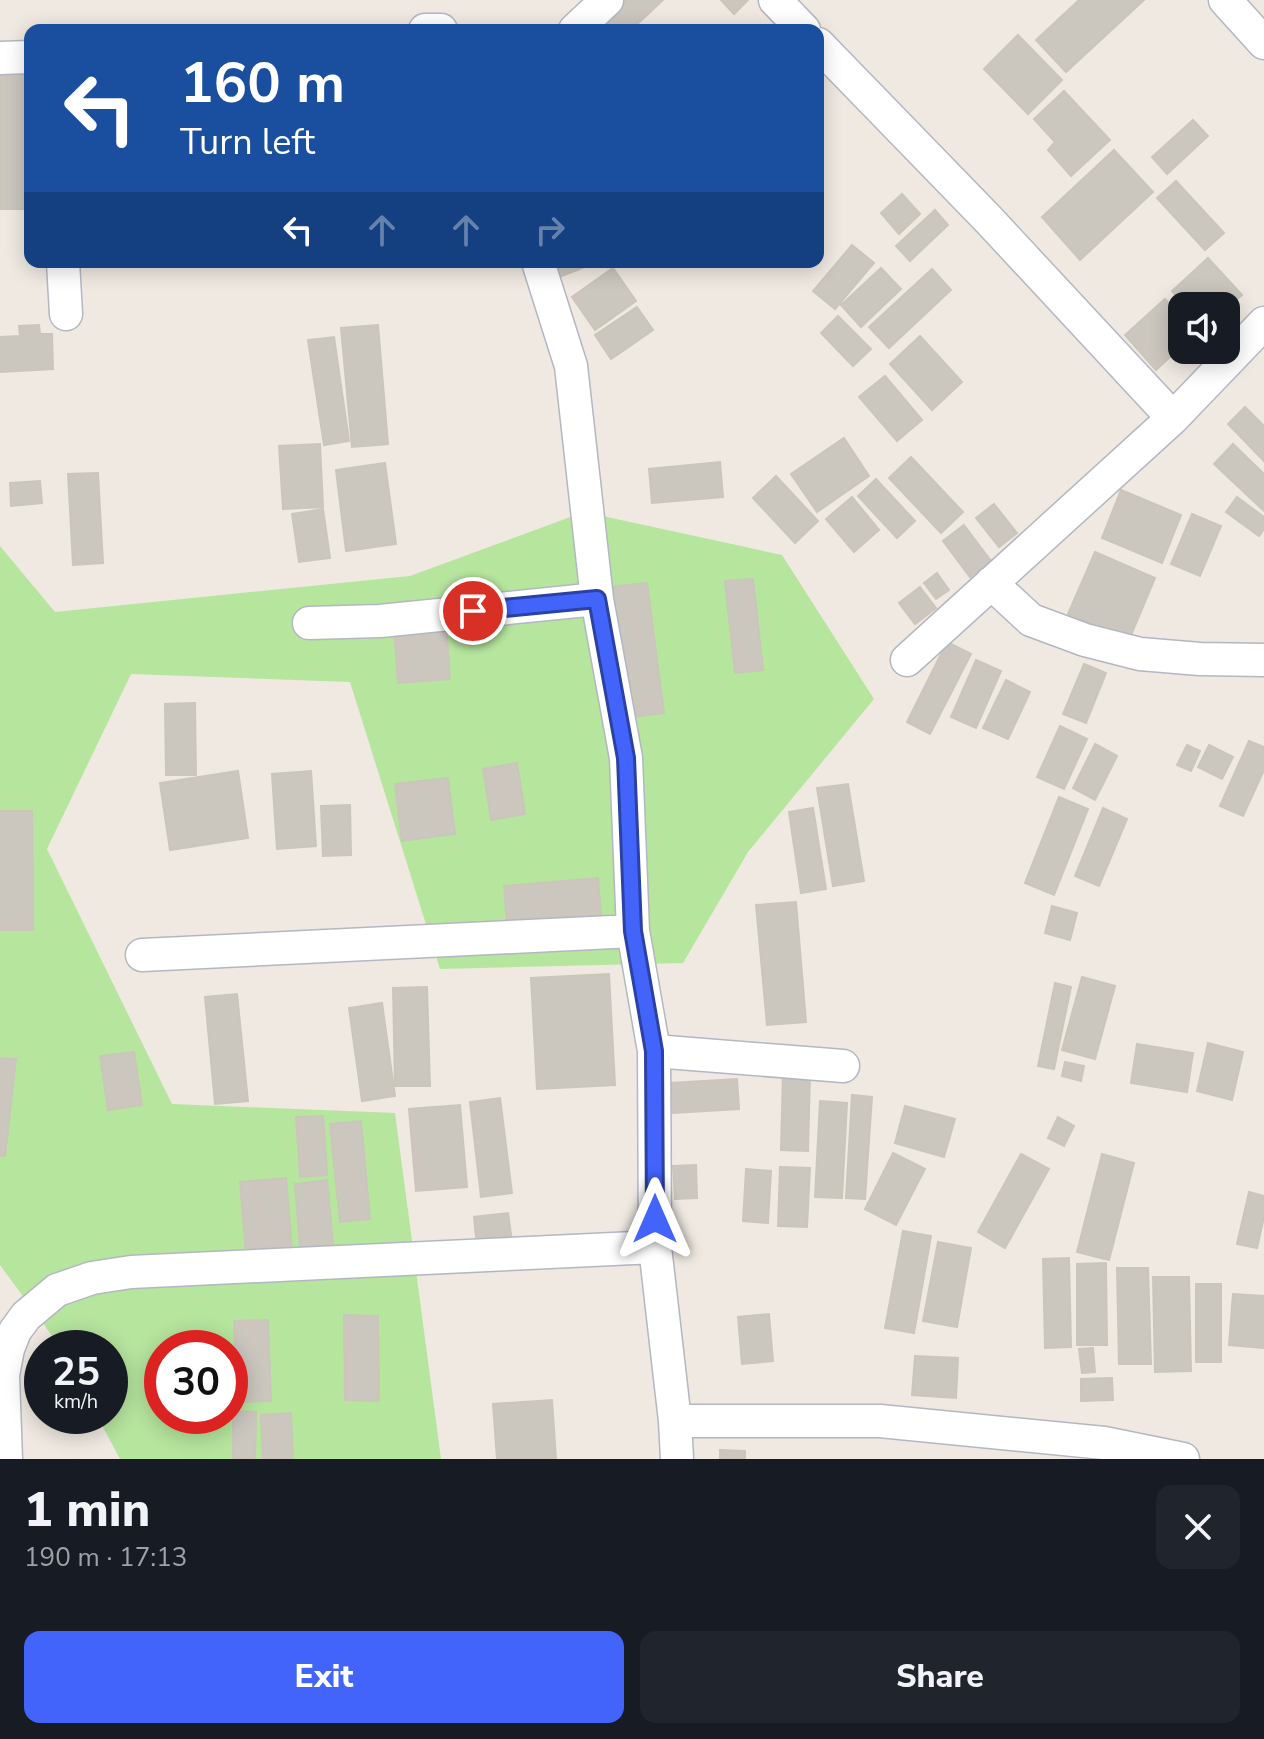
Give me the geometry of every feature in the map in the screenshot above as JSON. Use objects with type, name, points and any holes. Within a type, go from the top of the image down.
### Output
[{"type":"street","points":[[581,24],[607,0]]},
{"type":"street","points":[[775,0],[798,24]]},
{"type":"street","points":[[1225,0],[1264,43]]},
{"type":"street","points":[[824,50],[988,219],[1173,418]]},
{"type":"street","points":[[0,58],[24,57]]},
{"type":"street","points":[[63,268],[66,314]]},
{"type":"street","points":[[540,268],[571,366],[597,599],[626,758],[633,931],[654,1051],[655,1247],[677,1459]]},
{"type":"street","points":[[907,660],[1173,418],[1264,323]]},
{"type":"street","points":[[991,583],[1031,620],[1085,640],[1140,654],[1264,660]]},
{"type":"street","points":[[309,623],[380,621],[597,599]]},
{"type":"street","points":[[142,955],[633,931]]},
{"type":"street","points":[[654,1051],[843,1066]]},
{"type":"street","points":[[6,1459],[3,1375],[15,1331],[26,1316],[57,1290],[92,1278],[131,1272],[655,1247]]},
{"type":"street","points":[[675,1421],[880,1421],[1104,1443],[1183,1459]]},
{"type":"green space","points":[[584,512],[782,555],[874,699],[748,852],[683,963],[440,969],[350,682],[131,674],[47,849],[172,1104],[395,1113],[441,1459],[120,1459],[107,1434],[128,1434],[128,1330],[48,1330],[0,1265],[0,546],[55,612],[410,576]]},
{"type":"building","points":[[626,0],[663,0],[637,24],[608,24],[605,21]]},
{"type":"building","points":[[721,0],[748,0],[734,14]]},
{"type":"building","points":[[1079,0],[1144,0],[1066,72],[1036,40]]},
{"type":"building","points":[[1018,35],[1062,80],[1028,114],[984,69]]},
{"type":"building","points":[[0,72],[24,72],[24,209],[0,209]]},
{"type":"building","points":[[1064,91],[1110,140],[1071,176],[1048,150],[1055,142],[1034,119]]},
{"type":"building","points":[[1193,120],[1208,136],[1167,174],[1152,157]]},
{"type":"building","points":[[1114,150],[1153,192],[1080,260],[1042,217]]},
{"type":"building","points":[[1176,181],[1224,233],[1205,250],[1157,198]]},
{"type":"building","points":[[902,194],[920,214],[899,234],[881,213]]},
{"type":"building","points":[[935,210],[948,225],[910,261],[896,246]]},
{"type":"building","points":[[852,245],[874,263],[835,309],[813,291]]},
{"type":"building","points":[[1208,258],[1239,292],[1173,292]]},
{"type":"building","points":[[553,268],[582,268],[557,278]]},
{"type":"building","points":[[613,268],[636,301],[595,330],[572,297]]},
{"type":"building","points":[[881,268],[901,289],[861,327],[841,305]]},
{"type":"building","points":[[932,269],[951,290],[889,348],[869,327]]},
{"type":"building","points":[[1165,299],[1168,302],[1168,359],[1156,370],[1125,335]]},
{"type":"building","points":[[637,307],[653,330],[611,359],[595,335]]},
{"type":"building","points":[[838,316],[871,349],[853,366],[821,333]]},
{"type":"building","points":[[39,325],[40,334],[52,334],[53,369],[0,372],[0,337],[20,336],[19,326]]},
{"type":"building","points":[[378,325],[388,444],[352,447],[341,328]]},
{"type":"building","points":[[920,336],[962,382],[932,410],[890,364]]},
{"type":"building","points":[[334,337],[349,441],[324,445],[308,340]]},
{"type":"building","points":[[885,376],[922,420],[897,441],[859,397]]},
{"type":"building","points":[[1245,407],[1264,426],[1264,461],[1228,424]]},
{"type":"building","points":[[844,438],[869,476],[817,512],[791,474]]},
{"type":"building","points":[[320,444],[323,507],[283,509],[279,446]]},
{"type":"building","points":[[1233,444],[1264,474],[1264,511],[1214,464]]},
{"type":"building","points":[[911,457],[963,512],[941,533],[889,478]]},
{"type":"building","points":[[720,462],[723,497],[652,503],[649,469]]},
{"type":"building","points":[[385,463],[396,544],[346,551],[336,470]]},
{"type":"building","points":[[98,473],[103,563],[73,565],[68,474]]},
{"type":"building","points":[[776,476],[818,521],[795,543],[753,498]]},
{"type":"building","points":[[876,479],[915,521],[897,538],[858,496]]},
{"type":"building","points":[[40,481],[42,503],[11,506],[10,483]]},
{"type":"building","points":[[1121,490],[1181,515],[1162,563],[1102,538]]},
{"type":"building","points":[[852,497],[879,530],[854,552],[826,519]]},
{"type":"building","points":[[1237,497],[1264,517],[1264,529],[1259,536],[1226,512]]},
{"type":"building","points":[[994,504],[1017,533],[999,547],[976,518]]},
{"type":"building","points":[[323,509],[330,558],[299,562],[292,514]]},
{"type":"building","points":[[1192,514],[1221,526],[1200,576],[1171,564]]},
{"type":"building","points":[[964,525],[991,561],[970,577],[943,541]]},
{"type":"building","points":[[1095,552],[1155,578],[1129,640],[1068,614]]},
{"type":"building","points":[[937,573],[949,590],[936,599],[924,583]]},
{"type":"building","points":[[753,579],[763,670],[735,673],[725,581]]},
{"type":"building","points":[[647,583],[664,713],[626,718],[609,587]]},
{"type":"building","points":[[920,587],[936,608],[915,624],[899,603]]},
{"type":"building","points":[[446,625],[450,679],[398,683],[394,629]]},
{"type":"building","points":[[947,642],[971,654],[930,734],[907,722]]},
{"type":"building","points":[[976,660],[1001,671],[976,728],[951,717]]},
{"type":"building","points":[[1084,664],[1106,673],[1086,723],[1063,714]]},
{"type":"building","points":[[1006,680],[1030,692],[1008,739],[983,728]]},
{"type":"building","points":[[195,703],[196,775],[166,775],[165,704]]},
{"type":"building","points":[[1060,726],[1087,739],[1064,789],[1037,777]]},
{"type":"building","points":[[1249,741],[1264,747],[1264,770],[1243,816],[1220,806]]},
{"type":"building","points":[[1095,744],[1117,756],[1095,800],[1073,788]]},
{"type":"building","points":[[1187,745],[1200,751],[1191,771],[1177,765]]},
{"type":"building","points":[[1209,745],[1233,757],[1222,779],[1198,767]]},
{"type":"building","points":[[517,763],[525,814],[491,820],[483,769]]},
{"type":"building","points":[[238,771],[248,838],[170,850],[160,783]]},
{"type":"building","points":[[311,771],[316,846],[277,849],[272,774]]},
{"type":"building","points":[[448,778],[455,834],[402,841],[395,784]]},
{"type":"building","points":[[848,784],[864,881],[833,886],[817,788]]},
{"type":"building","points":[[1059,797],[1088,809],[1054,895],[1025,883]]},
{"type":"building","points":[[350,805],[351,855],[323,856],[321,806]]},
{"type":"building","points":[[813,808],[826,889],[801,893],[789,812]]},
{"type":"building","points":[[1103,808],[1127,819],[1099,886],[1075,876]]},
{"type":"building","points":[[0,811],[32,811],[33,930],[0,930]]},
{"type":"building","points":[[598,878],[601,916],[507,923],[504,886]]},
{"type":"building","points":[[796,902],[806,1022],[767,1025],[756,905]]},
{"type":"building","points":[[1052,906],[1077,913],[1070,940],[1045,933]]},
{"type":"building","points":[[609,974],[615,1085],[537,1089],[531,978]]},
{"type":"building","points":[[1082,977],[1115,986],[1095,1059],[1062,1050]]},
{"type":"building","points":[[1055,983],[1071,987],[1054,1069],[1038,1066]]},
{"type":"building","points":[[427,987],[430,1086],[395,1086],[393,988]]},
{"type":"building","points":[[237,994],[248,1101],[215,1104],[205,997]]},
{"type":"building","points":[[382,1003],[395,1096],[362,1101],[349,1008]]},
{"type":"building","points":[[1208,1043],[1243,1052],[1232,1100],[1197,1091]]},
{"type":"building","points":[[1137,1044],[1193,1053],[1187,1092],[1131,1083]]},
{"type":"building","points":[[134,1052],[142,1105],[108,1110],[100,1056]]},
{"type":"building","points":[[0,1058],[16,1059],[5,1156],[0,1156]]},
{"type":"building","points":[[1065,1062],[1084,1066],[1081,1081],[1062,1076]]},
{"type":"building","points":[[783,1072],[810,1073],[808,1151],[781,1150]]},
{"type":"building","points":[[737,1079],[739,1109],[673,1113],[671,1083]]},
{"type":"building","points":[[852,1095],[872,1097],[865,1199],[846,1198]]},
{"type":"building","points":[[500,1098],[512,1193],[481,1197],[470,1102]]},
{"type":"building","points":[[820,1101],[847,1103],[842,1198],[815,1197]]},
{"type":"building","points":[[460,1105],[467,1187],[416,1191],[409,1109]]},
{"type":"building","points":[[905,1106],[955,1119],[944,1157],[895,1143]]},
{"type":"building","points":[[323,1116],[327,1175],[300,1177],[296,1117]]},
{"type":"building","points":[[1058,1117],[1074,1126],[1064,1146],[1048,1138]]},
{"type":"building","points":[[361,1121],[370,1219],[340,1222],[330,1124]]},
{"type":"building","points":[[893,1153],[925,1169],[896,1225],[865,1209]]},
{"type":"building","points":[[1021,1154],[1049,1169],[1005,1248],[978,1232]]},
{"type":"building","points":[[1102,1154],[1134,1163],[1109,1260],[1077,1252]]},
{"type":"building","points":[[696,1165],[697,1198],[675,1199],[673,1166]]},
{"type":"building","points":[[780,1167],[810,1168],[807,1227],[778,1226]]},
{"type":"building","points":[[746,1169],[771,1171],[768,1223],[743,1221]]},
{"type":"building","points":[[286,1178],[292,1249],[246,1253],[240,1182]]},
{"type":"building","points":[[327,1180],[333,1245],[300,1248],[295,1184]]},
{"type":"building","points":[[1249,1192],[1264,1196],[1264,1217],[1257,1248],[1237,1244]]},
{"type":"building","points":[[508,1213],[512,1242],[477,1246],[474,1217]]},
{"type":"building","points":[[903,1231],[931,1236],[914,1333],[885,1328]]},
{"type":"building","points":[[938,1242],[971,1248],[957,1327],[923,1321]]},
{"type":"building","points":[[1069,1258],[1071,1347],[1045,1348],[1043,1259]]},
{"type":"building","points":[[1106,1263],[1107,1345],[1077,1345],[1077,1264]]},
{"type":"building","points":[[1117,1268],[1148,1268],[1151,1364],[1119,1364]]},
{"type":"building","points":[[1153,1277],[1189,1277],[1191,1371],[1155,1372]]},
{"type":"building","points":[[1196,1284],[1221,1284],[1221,1362],[1196,1362]]},
{"type":"building","points":[[1233,1294],[1264,1296],[1264,1348],[1229,1345]]},
{"type":"building","points":[[769,1314],[773,1361],[742,1364],[738,1317]]},
{"type":"building","points":[[344,1315],[378,1316],[379,1401],[345,1400]]},
{"type":"building","points":[[268,1320],[271,1401],[248,1402],[248,1330],[234,1330],[234,1321]]},
{"type":"building","points":[[1093,1348],[1095,1372],[1082,1373],[1079,1349]]},
{"type":"building","points":[[915,1356],[958,1358],[956,1398],[912,1395]]},
{"type":"building","points":[[1112,1378],[1113,1400],[1081,1401],[1081,1379]]},
{"type":"building","points":[[552,1400],[556,1459],[497,1459],[493,1404]]},
{"type":"building","points":[[248,1412],[256,1412],[255,1459],[233,1459],[233,1434],[248,1434]]},
{"type":"building","points":[[291,1413],[293,1459],[263,1459],[261,1415]]},
{"type":"building","points":[[720,1450],[745,1451],[745,1459],[720,1459]]},
{"type":"route","points":[[473,611],[597,599],[626,758],[633,931],[654,1051],[655,1219]]}]
